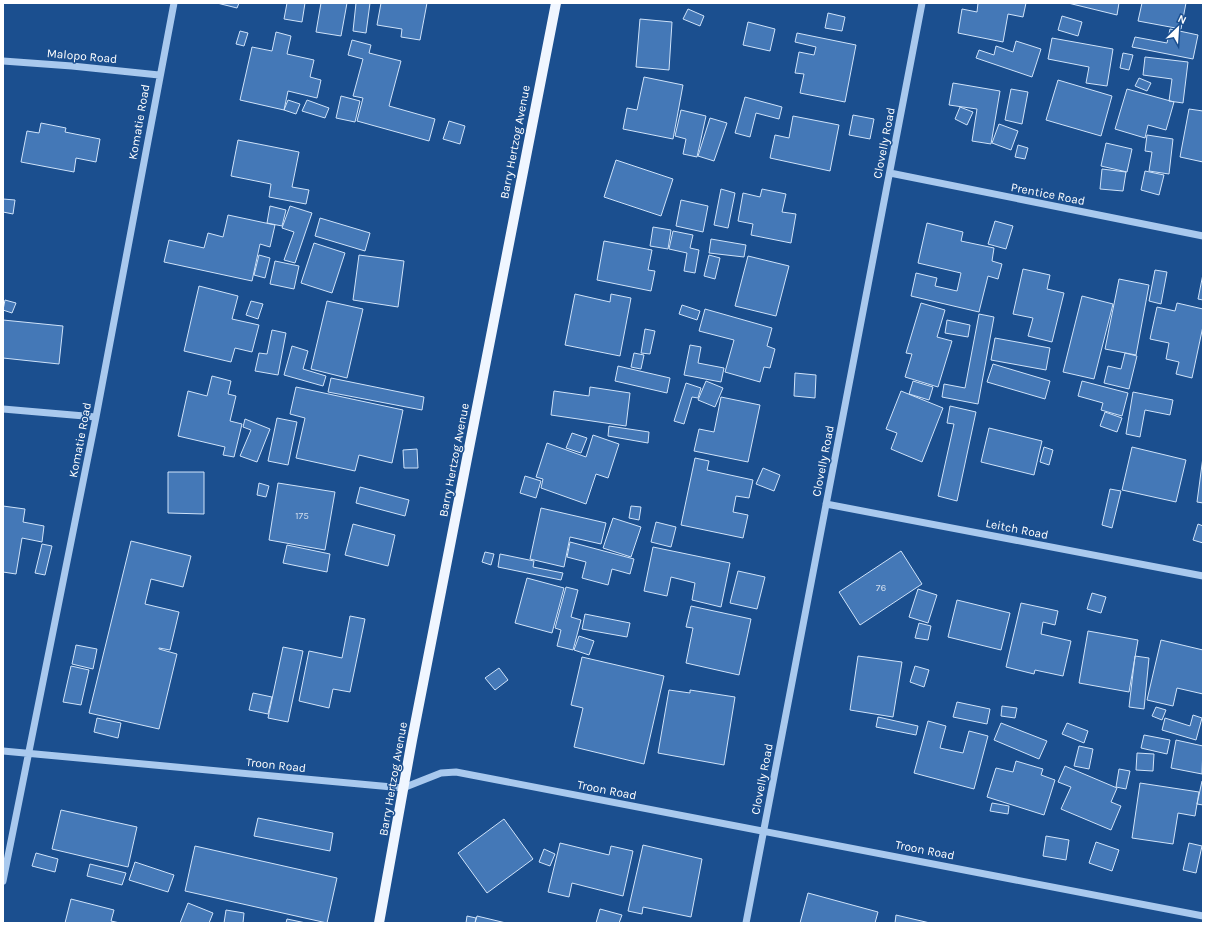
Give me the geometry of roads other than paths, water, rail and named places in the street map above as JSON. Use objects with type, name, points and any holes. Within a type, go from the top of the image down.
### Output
[{"type":"main road","name":"Barry Hertzog Avenue","points":[[379,923],[403,788],[556,3]]},
{"type":"street","name":"Komatie Road","points":[[3,881],[96,417],[159,75],[174,3]]},
{"type":"street","name":"Clovelly Road","points":[[746,923],[922,3]]},
{"type":"street","name":"Malopo Road","points":[[3,61],[159,75]]},
{"type":"street","name":"Prentice Road","points":[[890,174],[1203,236]]},
{"type":"street","points":[[3,409],[96,417]]},
{"type":"street","name":"Leitch Road","points":[[826,504],[1203,576]]},
{"type":"street","name":"Troon Road","points":[[3,751],[403,788],[441,773],[456,772],[764,830],[1203,916]]}]
